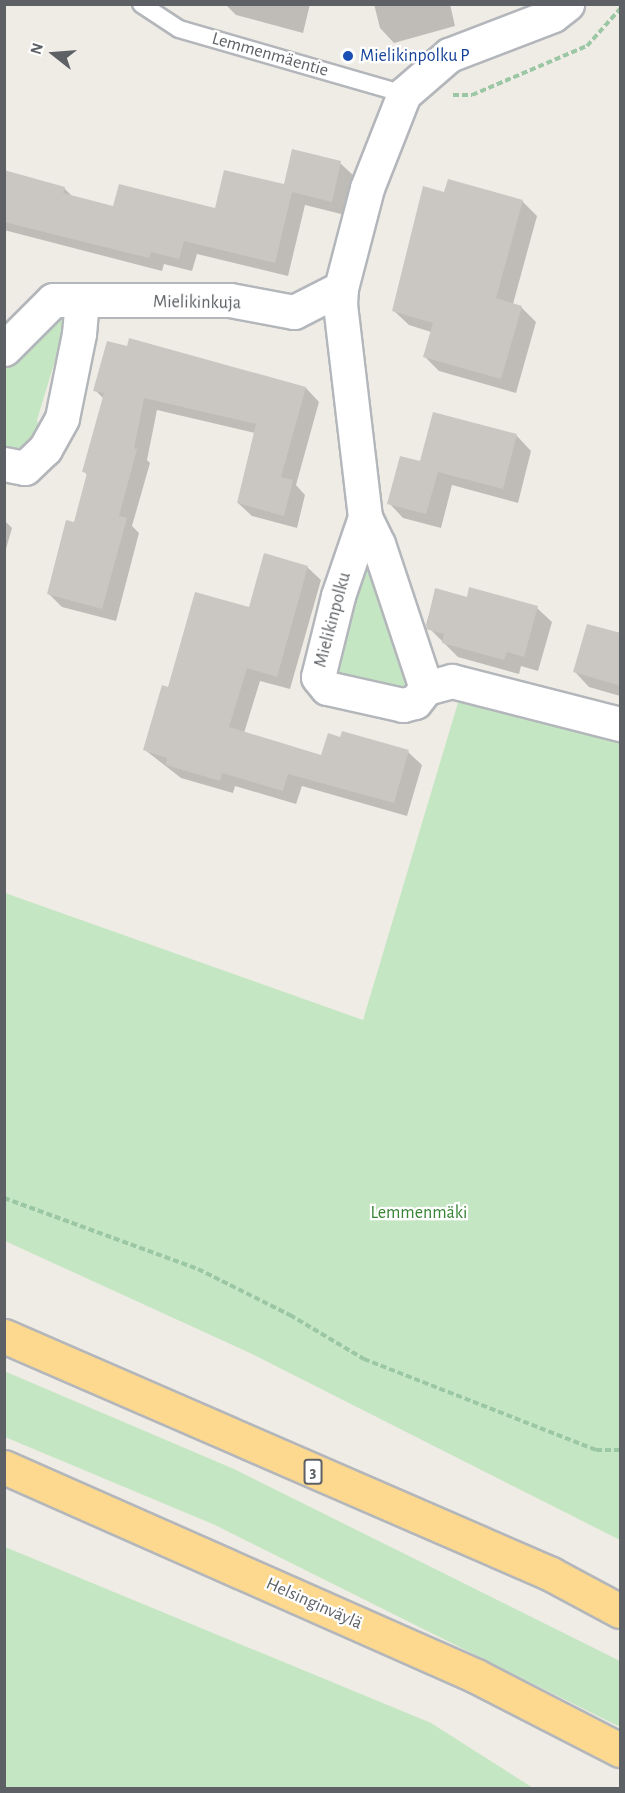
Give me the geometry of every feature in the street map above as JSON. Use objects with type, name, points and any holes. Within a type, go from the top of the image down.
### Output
[{"type":"highway","name":"3","points":[[4,1336],[551,1574],[621,1611]]},
{"type":"highway","name":"Helsinginväylä","points":[[4,1467],[476,1676],[621,1750]]},
{"type":"street","points":[[341,288],[367,188],[404,94],[449,55],[554,15],[567,4]]},
{"type":"street","name":"Mielikinkuja","points":[[4,349],[53,300],[230,300],[294,312],[341,288]]},
{"type":"street","name":"Mielikinpolku","points":[[341,288],[340,305],[365,517],[378,544],[426,688]]},
{"type":"street","points":[[4,464],[25,468],[45,449],[62,418],[79,334],[82,300]]},
{"type":"street","name":"Mielikinpolku","points":[[365,517],[338,596],[318,677],[327,688],[387,705],[415,702],[426,688],[452,681],[621,724]]},
{"type":"lane","name":"Lemmenmäentie","points":[[141,4],[179,29],[404,94]]},
{"type":"path","points":[[404,94],[472,95],[587,46],[621,9]]},
{"type":"path","points":[[4,1198],[198,1269],[290,1315],[364,1359],[596,1450],[621,1450]]},
{"type":"green space","points":[[53,315],[64,320],[70,332],[57,354],[37,420],[41,437],[32,450],[5,455],[4,366]]},
{"type":"green space","points":[[365,554],[408,677],[407,692],[347,683],[335,668]]},
{"type":"green space","name":"Lemmenmäki","points":[[460,696],[620,743],[620,1540],[250,1353],[5,1241],[5,893],[363,1020]]},
{"type":"green space","points":[[4,1371],[234,1469],[620,1661],[620,1727],[215,1525],[5,1437]]},
{"type":"green space","points":[[5,1547],[431,1723],[533,1788],[5,1788]]},
{"type":"building","points":[[292,149],[341,161],[332,202],[292,192],[275,263],[184,241],[179,259],[151,252],[149,258],[4,222],[4,170],[65,187],[63,193],[113,206],[119,184],[215,208],[224,170],[284,184]]},
{"type":"building","points":[[448,179],[523,200],[496,298],[522,306],[501,379],[423,357],[433,323],[392,311],[423,186],[444,192]]},
{"type":"building","points":[[129,338],[306,387],[281,477],[293,480],[284,516],[237,503],[256,424],[144,398],[134,448],[137,449],[119,516],[127,518],[102,609],[47,594],[66,520],[74,522],[87,473],[82,472],[104,393],[93,391],[107,341],[127,346]]},
{"type":"building","points":[[433,412],[517,434],[503,489],[438,472],[426,514],[387,504],[400,456],[420,461]]},
{"type":"building","points":[[264,553],[308,566],[277,677],[247,668],[229,727],[321,755],[328,733],[340,737],[342,731],[409,750],[394,803],[288,774],[283,791],[222,773],[220,781],[166,765],[167,758],[143,750],[162,685],[168,687],[195,592],[249,607]]},
{"type":"building","points":[[469,587],[538,606],[524,657],[507,652],[504,660],[442,643],[444,634],[426,629],[435,588],[467,597]]},
{"type":"building","points":[[587,624],[621,633],[621,686],[573,672]]},
{"type":"place","name":"Mielikinpolku P","points":[[348,56]]}]
